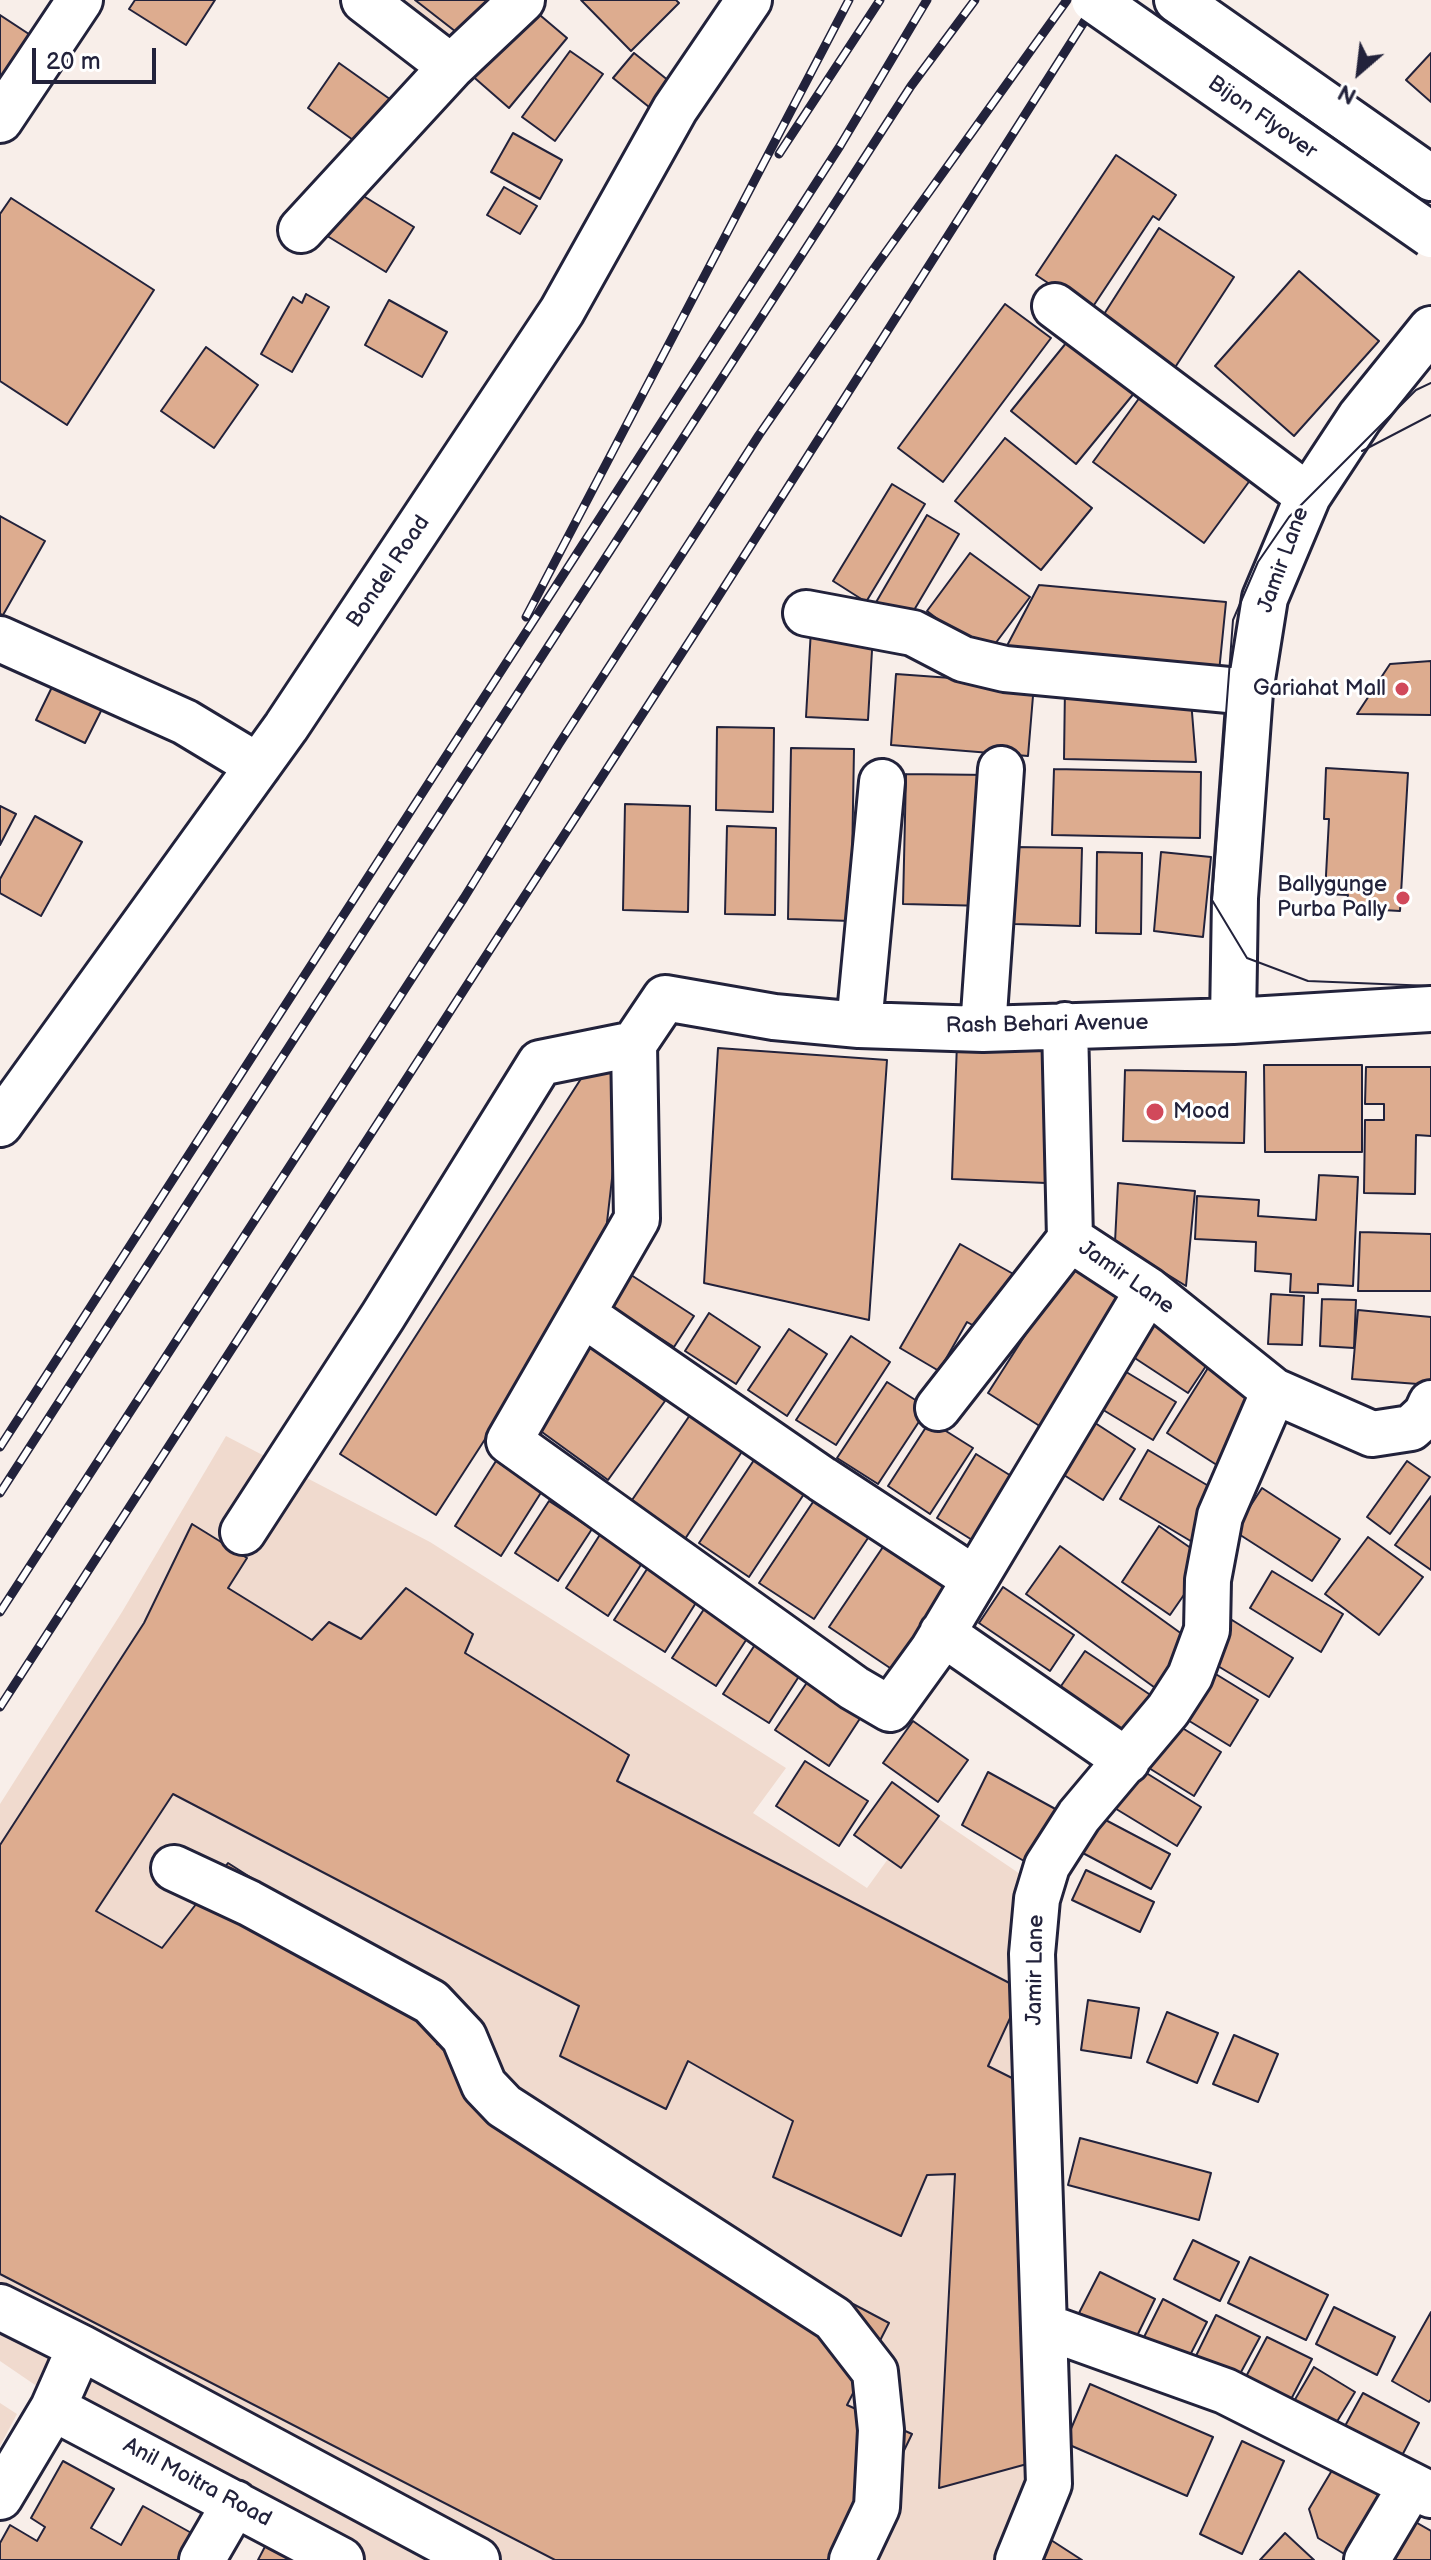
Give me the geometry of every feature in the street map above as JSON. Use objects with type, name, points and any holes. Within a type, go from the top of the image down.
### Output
[{"type":"street","points":[[0,120],[80,0]]},
{"type":"street","points":[[364,0],[451,67]]},
{"type":"street","points":[[301,230],[451,67],[522,0]]},
{"type":"street","name":"Bondel Road","points":[[0,1124],[258,766],[562,311],[675,109],[749,0]]},
{"type":"street","name":"Bijon Flyover","points":[[1094,0],[1431,235]]},
{"type":"street","points":[[1177,0],[1431,178]]},
{"type":"street","points":[[1055,306],[1308,496]]},
{"type":"street","name":"Jamir Lane","points":[[1233,1021],[1235,898],[1250,692],[1265,598],[1308,496],[1360,417],[1431,329]]},
{"type":"street","points":[[806,613],[913,633],[963,659],[1005,669],[1250,692]]},
{"type":"street","points":[[0,639],[185,722],[258,766]]},
{"type":"street","points":[[983,1029],[1001,769]]},
{"type":"street","points":[[859,1025],[882,782]]},
{"type":"street","name":"Rash Behari Avenue","points":[[634,1044],[665,998],[774,1017],[859,1025],[983,1029],[1233,1021],[1431,1009]]},
{"type":"street","name":"Jamir Lane","points":[[1065,1025],[1070,1239],[1148,1290],[1274,1391],[1372,1434],[1411,1428],[1426,1414],[1431,1403]]},
{"type":"street","points":[[243,1532],[383,1316],[540,1063],[634,1044],[637,1219],[509,1441],[854,1688],[890,1709],[942,1633],[1148,1290]]},
{"type":"street","points":[[938,1408],[1070,1239]]},
{"type":"street","points":[[584,1315],[822,1479],[973,1578]]},
{"type":"street","name":"Jamir Lane","points":[[1018,2560],[1049,2484],[1032,1954],[1037,1899],[1047,1866],[1079,1816],[1168,1710],[1190,1676],[1207,1630],[1208,1580],[1220,1516],[1274,1391]]},
{"type":"street","points":[[942,1633],[1127,1761]]},
{"type":"street","points":[[174,1868],[249,1903],[431,2002],[464,2037],[484,2085],[504,2106],[834,2319],[875,2372],[881,2430],[877,2507],[852,2560]]},
{"type":"street","points":[[0,2307],[477,2560]]},
{"type":"street","points":[[1044,2326],[1225,2391],[1421,2491],[1367,2560]]},
{"type":"street","points":[[0,2497],[53,2408],[80,2347]]},
{"type":"street","name":"Anil Moitra Road","points":[[53,2408],[341,2560]]},
{"type":"street","points":[[202,2560],[235,2503]]},
{"type":"shaded area","points":[[387,0],[513,0],[456,53]]},
{"type":"shaded area","points":[[226,1436],[430,1542],[786,1768],[753,1813],[867,1888],[924,1809],[1026,1878],[1040,2487],[1006,2560],[359,2560],[60,2402],[0,2361],[0,1804],[122,1612]]},
{"type":"shaded area","points":[[0,2403],[17,2414],[0,2446]]},
{"type":"building","points":[[135,0],[215,0],[186,45],[129,9]]},
{"type":"building","points":[[415,0],[502,0],[469,42]]},
{"type":"building","points":[[581,0],[676,0],[679,3],[631,51]]},
{"type":"building","points":[[528,5],[567,38],[509,108],[469,73]]},
{"type":"building","points":[[0,15],[38,40],[0,96]]},
{"type":"building","points":[[570,51],[603,74],[555,141],[522,117]]},
{"type":"building","points":[[634,53],[674,85],[654,111],[613,78]]},
{"type":"building","points":[[1431,53],[1431,102],[1406,80]]},
{"type":"building","points":[[339,63],[394,102],[363,147],[308,108]]},
{"type":"building","points":[[513,133],[562,160],[540,199],[491,172]]},
{"type":"building","points":[[1116,155],[1176,195],[1159,220],[1153,216],[1090,311],[1036,275]]},
{"type":"building","points":[[504,187],[537,206],[520,234],[487,215]]},
{"type":"building","points":[[352,189],[414,227],[386,272],[324,234]]},
{"type":"building","points":[[11,198],[154,290],[67,425],[0,381],[0,214]]},
{"type":"building","points":[[1159,228],[1234,277],[1174,369],[1099,322]]},
{"type":"building","points":[[1299,271],[1379,341],[1294,436],[1215,366]]},
{"type":"building","points":[[306,294],[329,307],[292,372],[261,354],[293,297],[302,303]]},
{"type":"building","points":[[389,300],[447,332],[422,377],[365,345]]},
{"type":"building","points":[[1005,304],[1051,338],[943,482],[898,448]]},
{"type":"building","points":[[1075,332],[1140,386],[1076,464],[1011,411]]},
{"type":"building","points":[[206,347],[258,385],[214,448],[161,411]]},
{"type":"building","points":[[1140,397],[1251,479],[1204,543],[1093,462]]},
{"type":"building","points":[[1005,438],[1092,508],[1041,570],[955,501]]},
{"type":"building","points":[[892,484],[925,504],[866,602],[833,581]]},
{"type":"building","points":[[927,515],[959,534],[907,622],[875,604]]},
{"type":"building","points":[[0,516],[45,541],[3,615],[0,614]]},
{"type":"building","points":[[970,553],[1030,597],[986,656],[927,611]]},
{"type":"building","points":[[1039,585],[1226,602],[1218,682],[1000,659]]},
{"type":"building","points":[[811,629],[873,633],[868,720],[806,717]]},
{"type":"building","name":"Gariahat Mall","points":[[1431,661],[1431,715],[1357,714],[1390,664]]},
{"type":"building","points":[[896,674],[1034,684],[1028,756],[891,745]]},
{"type":"building","points":[[53,685],[102,709],[85,743],[36,720]]},
{"type":"building","points":[[1065,686],[1191,700],[1196,762],[1064,759]]},
{"type":"building","points":[[717,727],[774,728],[773,812],[716,810]]},
{"type":"building","points":[[791,748],[854,749],[851,921],[788,919]]},
{"type":"building","points":[[1326,768],[1408,773],[1400,911],[1347,908],[1348,895],[1325,894],[1329,819],[1324,819]]},
{"type":"building","points":[[1054,769],[1201,772],[1200,838],[1052,835]]},
{"type":"building","points":[[906,774],[990,775],[988,906],[903,904]]},
{"type":"building","points":[[625,804],[690,806],[688,912],[623,910]]},
{"type":"building","points":[[0,806],[16,814],[0,845]]},
{"type":"building","points":[[35,816],[82,842],[41,916],[0,893],[0,879]]},
{"type":"building","points":[[727,826],[776,828],[775,915],[725,914]]},
{"type":"building","points":[[1015,847],[1082,848],[1080,926],[1014,924]]},
{"type":"building","points":[[1097,852],[1142,853],[1141,934],[1096,933]]},
{"type":"building","points":[[1161,852],[1211,857],[1203,937],[1154,931]]},
{"type":"building","points":[[957,1043],[1051,1046],[1046,1183],[952,1179]]},
{"type":"building","points":[[718,1048],[887,1060],[869,1320],[704,1283]]},
{"type":"building","points":[[593,1060],[623,1083],[603,1257],[436,1515],[340,1454]]},
{"type":"building","points":[[1264,1065],[1362,1065],[1362,1152],[1265,1152]]},
{"type":"building","points":[[1366,1067],[1431,1067],[1431,1136],[1416,1135],[1415,1194],[1364,1193],[1365,1120],[1384,1120],[1384,1104],[1365,1104]]},
{"type":"building","points":[[1125,1070],[1246,1072],[1244,1143],[1123,1141]]},
{"type":"building","points":[[1319,1175],[1358,1177],[1353,1286],[1318,1284],[1318,1293],[1290,1292],[1291,1274],[1255,1271],[1256,1242],[1195,1239],[1197,1196],[1259,1200],[1258,1216],[1316,1220]]},
{"type":"building","points":[[1118,1183],[1195,1191],[1186,1286],[1115,1242]]},
{"type":"building","points":[[1360,1232],[1431,1234],[1431,1291],[1358,1291]]},
{"type":"building","points":[[960,1244],[1024,1280],[992,1336],[967,1322],[939,1371],[900,1348]]},
{"type":"building","points":[[1074,1259],[1135,1297],[1049,1432],[988,1393]]},
{"type":"building","points":[[625,1271],[694,1316],[674,1347],[604,1302]]},
{"type":"building","points":[[1271,1294],[1304,1296],[1302,1345],[1268,1344]]},
{"type":"building","points":[[1322,1299],[1356,1300],[1354,1348],[1320,1346]]},
{"type":"building","points":[[1154,1306],[1218,1348],[1188,1393],[1124,1351]]},
{"type":"building","points":[[1358,1310],[1431,1317],[1431,1385],[1352,1379]]},
{"type":"building","points":[[709,1313],[760,1347],[736,1384],[685,1351]]},
{"type":"building","points":[[789,1329],[827,1354],[787,1416],[748,1390]]},
{"type":"building","points":[[851,1336],[890,1362],[836,1445],[796,1420]]},
{"type":"building","points":[[581,1340],[665,1401],[608,1480],[524,1419]]},
{"type":"building","points":[[1213,1360],[1255,1392],[1223,1469],[1167,1433]]},
{"type":"building","points":[[1113,1364],[1176,1402],[1153,1440],[1090,1402]]},
{"type":"building","points":[[887,1382],[928,1408],[878,1484],[837,1458]]},
{"type":"building","points":[[690,1415],[743,1450],[685,1539],[630,1503]]},
{"type":"building","points":[[1086,1417],[1135,1449],[1103,1500],[1053,1468]]},
{"type":"building","points":[[930,1421],[973,1448],[930,1514],[888,1486]]},
{"type":"building","points":[[1148,1450],[1222,1494],[1194,1543],[1120,1499]]},
{"type":"building","points":[[758,1454],[808,1488],[749,1577],[699,1543]]},
{"type":"building","points":[[976,1454],[1016,1479],[977,1543],[937,1518]]},
{"type":"building","points":[[496,1461],[542,1491],[501,1556],[455,1526]]},
{"type":"building","points":[[1407,1461],[1430,1477],[1390,1534],[1367,1517]]},
{"type":"building","points":[[1262,1488],[1340,1539],[1312,1581],[1234,1531]]},
{"type":"building","points":[[817,1496],[872,1532],[814,1619],[759,1583]]},
{"type":"building","points":[[1431,1496],[1431,1570],[1395,1545]]},
{"type":"building","points":[[549,1501],[592,1529],[558,1581],[515,1553]]},
{"type":"building","points":[[192,1524],[247,1558],[228,1588],[312,1640],[329,1622],[361,1639],[406,1588],[473,1634],[465,1653],[629,1755],[617,1781],[1023,1990],[988,2066],[1036,2090],[1027,2464],[939,2488],[955,2174],[927,2175],[901,2236],[773,2177],[793,2121],[688,2061],[666,2109],[560,2056],[579,2006],[173,1794],[96,1911],[162,1948],[228,1863],[456,2008],[437,2044],[514,2091],[496,2115],[889,2323],[847,2405],[912,2434],[851,2560],[555,2560],[0,2274],[0,1845],[144,1623]]},
{"type":"building","points":[[1159,1526],[1208,1560],[1170,1615],[1122,1582]]},
{"type":"building","points":[[601,1533],[644,1560],[608,1616],[566,1588]]},
{"type":"building","points":[[1368,1537],[1423,1577],[1379,1635],[1325,1594]]},
{"type":"building","points":[[887,1541],[954,1586],[896,1672],[829,1627]]},
{"type":"building","points":[[1060,1546],[1193,1642],[1158,1690],[1026,1594]]},
{"type":"building","points":[[649,1566],[699,1598],[665,1652],[614,1620]]},
{"type":"building","points":[[1272,1571],[1343,1614],[1321,1652],[1250,1608]]},
{"type":"building","points":[[1003,1587],[1074,1635],[1050,1671],[979,1623]]},
{"type":"building","points":[[708,1603],[752,1631],[716,1686],[672,1658]]},
{"type":"building","points":[[1232,1620],[1293,1658],[1269,1697],[1208,1660]]},
{"type":"building","points":[[760,1637],[805,1667],[769,1723],[723,1694]]},
{"type":"building","points":[[1085,1651],[1152,1696],[1127,1733],[1059,1689]]},
{"type":"building","points":[[1201,1665],[1258,1700],[1230,1746],[1173,1711]]},
{"type":"building","points":[[808,1681],[861,1717],[829,1766],[775,1730]]},
{"type":"building","points":[[1163,1716],[1221,1752],[1194,1796],[1136,1760]]},
{"type":"building","points":[[913,1721],[968,1760],[938,1802],[883,1763]]},
{"type":"building","points":[[805,1761],[868,1801],[839,1846],[776,1806]]},
{"type":"building","points":[[1127,1761],[1201,1807],[1177,1846],[1108,1804]]},
{"type":"building","points":[[988,1772],[1059,1811],[1024,1861],[962,1825]]},
{"type":"building","points":[[892,1782],[939,1816],[901,1868],[854,1835]]},
{"type":"building","points":[[1098,1816],[1170,1854],[1151,1889],[1079,1851]]},
{"type":"building","points":[[1086,1870],[1154,1902],[1140,1932],[1072,1900]]},
{"type":"building","points":[[1088,2000],[1139,2008],[1131,2058],[1081,2050]]},
{"type":"building","points":[[1167,2012],[1218,2033],[1197,2083],[1147,2062]]},
{"type":"building","points":[[1234,2035],[1278,2054],[1258,2102],[1213,2084]]},
{"type":"building","points":[[1080,2138],[1211,2173],[1199,2220],[1068,2185]]},
{"type":"building","points":[[1193,2240],[1239,2262],[1220,2301],[1174,2279]]},
{"type":"building","points":[[1250,2257],[1328,2295],[1306,2340],[1228,2303]]},
{"type":"building","points":[[1100,2272],[1155,2299],[1134,2342],[1079,2313]]},
{"type":"building","points":[[1163,2299],[1207,2322],[1185,2365],[1141,2343]]},
{"type":"building","points":[[1334,2307],[1395,2337],[1377,2375],[1316,2344]]},
{"type":"building","points":[[1431,2312],[1431,2399],[1429,2402],[1392,2381]]},
{"type":"building","points":[[1216,2315],[1260,2337],[1234,2385],[1192,2364]]},
{"type":"building","points":[[1267,2337],[1312,2359],[1286,2409],[1241,2386]]},
{"type":"building","points":[[1314,2367],[1355,2392],[1330,2433],[1290,2408]]},
{"type":"building","points":[[1090,2384],[1213,2437],[1187,2496],[1065,2443]]},
{"type":"building","points":[[1363,2393],[1419,2423],[1396,2467],[1339,2437]]},
{"type":"building","points":[[1242,2441],[1284,2461],[1242,2554],[1200,2534]]},
{"type":"building","points":[[63,2461],[114,2489],[91,2528],[121,2545],[143,2506],[195,2535],[181,2560],[0,2560],[0,2543],[10,2525],[37,2541],[45,2527],[31,2518]]},
{"type":"building","points":[[1334,2467],[1396,2505],[1372,2546],[1346,2555],[1318,2538],[1309,2509]]},
{"type":"building","points":[[1398,2512],[1431,2531],[1431,2560],[1387,2560]]},
{"type":"building","points":[[1285,2533],[1314,2560],[1260,2560]]},
{"type":"building","points":[[270,2537],[312,2560],[258,2560]]},
{"type":"building","points":[[1051,2540],[1082,2560],[1038,2560]]},
{"type":"tram line","points":[[1431,383],[1416,390],[1289,517],[1258,562],[1233,620],[1212,900],[1247,958],[1308,981],[1431,986]]},
{"type":"tram line","points":[[1362,451],[1431,415]]},
{"type":"railway","points":[[526,617],[849,0]]},
{"type":"railway","points":[[779,154],[880,0]]},
{"type":"railway","points":[[0,1447],[840,146],[927,0]]},
{"type":"railway","points":[[0,1493],[911,86],[975,0]]},
{"type":"railway","points":[[0,1612],[464,898],[559,744],[759,435],[1067,0]]},
{"type":"railway","points":[[0,1707],[711,608],[1098,0]]},
{"type":"place","name":"Gariahat Mall","points":[[1402,689]]},
{"type":"place","name":"Ballygunge Purba Pally","points":[[1403,898]]},
{"type":"place","name":"Mood","points":[[1155,1112]]}]
